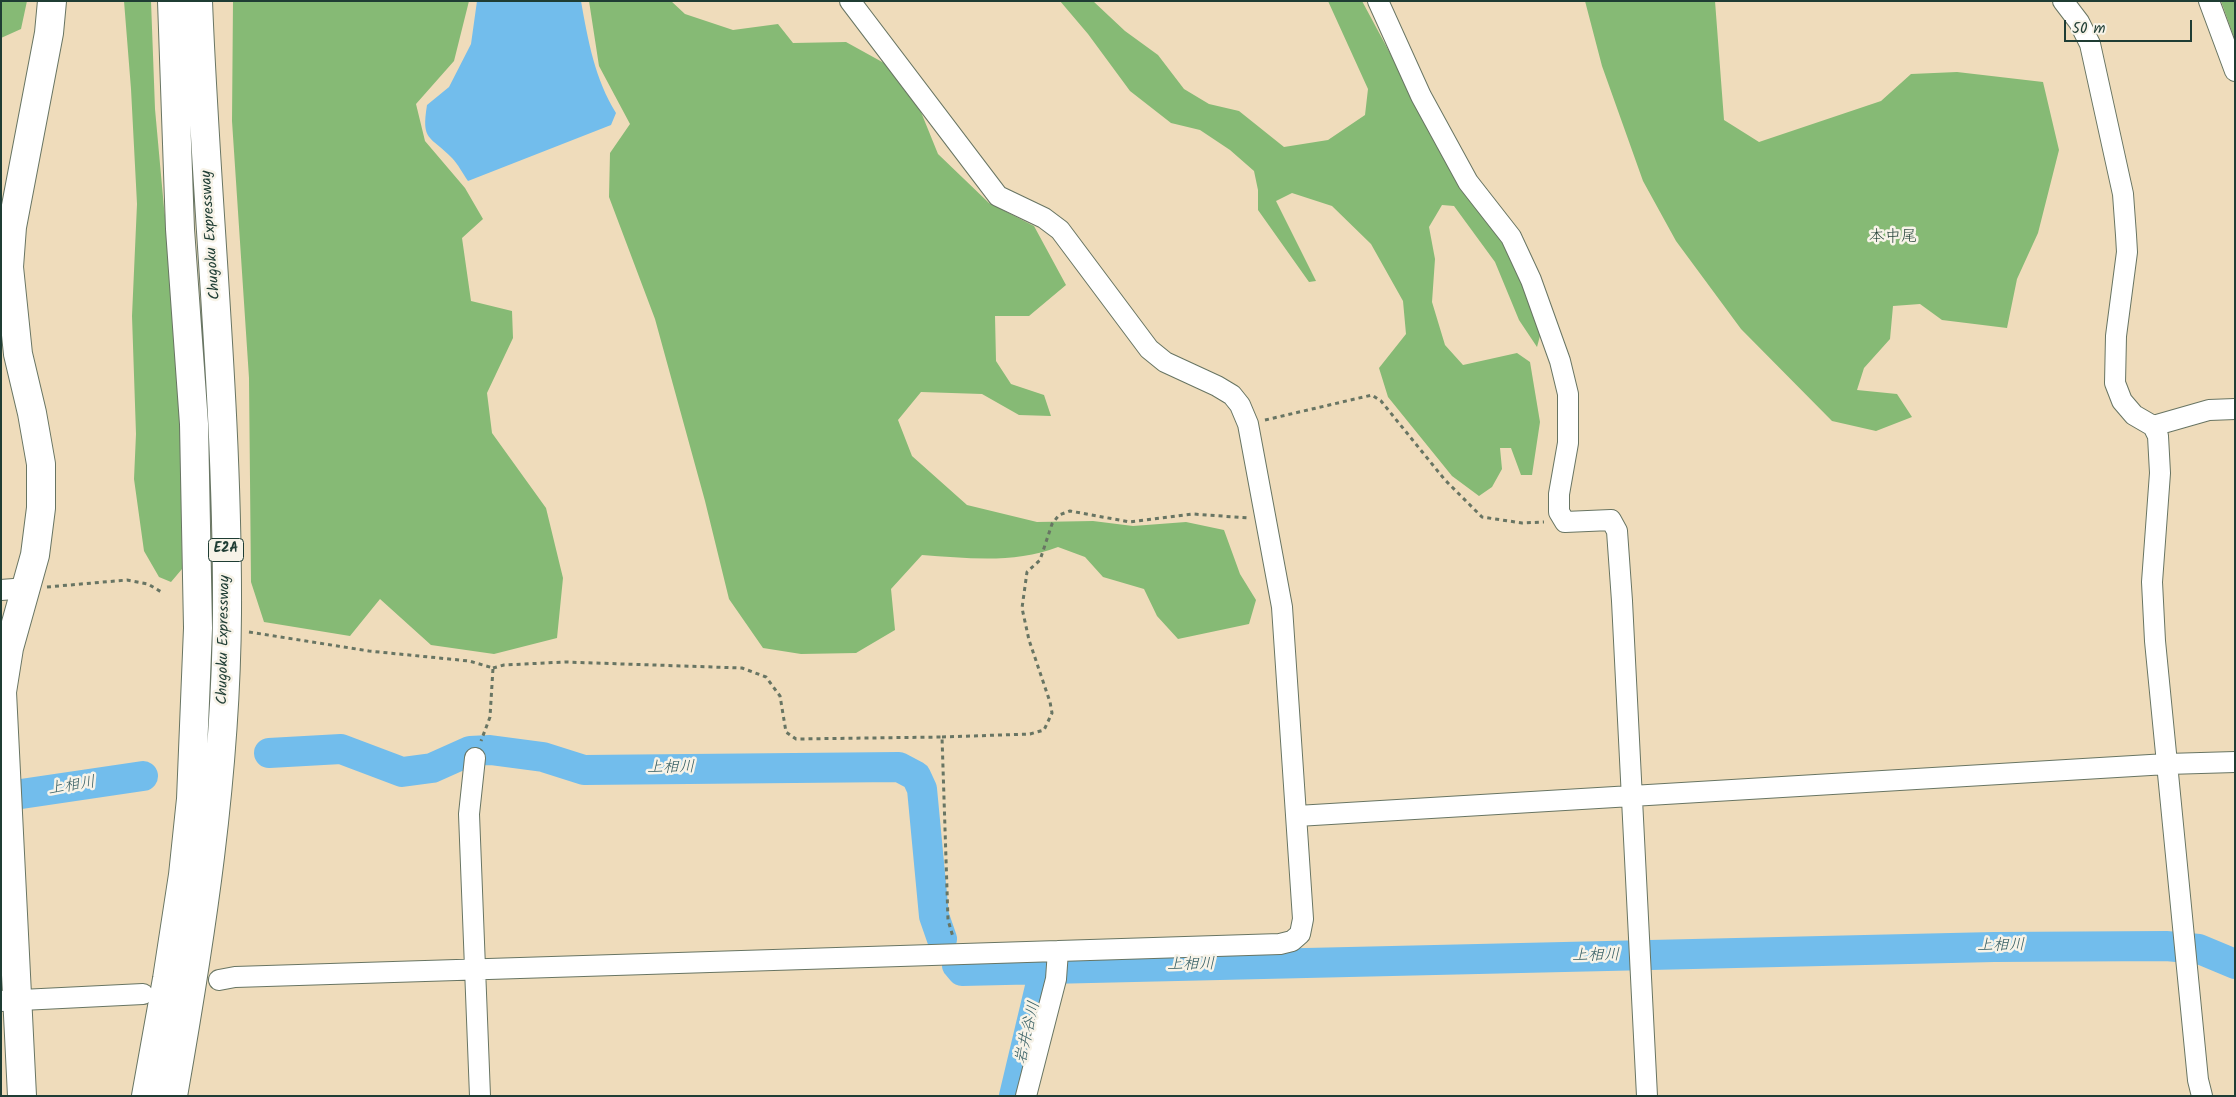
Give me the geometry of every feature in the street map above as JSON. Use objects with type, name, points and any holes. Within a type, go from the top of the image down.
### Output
[{"type":"main road","points":[[22,1096],[8,1000],[7,814],[2,692],[9,648],[14,589],[35,555],[41,508],[41,464],[32,413],[18,354],[9,267],[12,227],[49,33],[52,1]]},
{"type":"main road","name":"Chugoku Expressway","points":[[146,1096],[183,875],[191,799],[198,628],[194,424],[180,229],[172,1]]},
{"type":"main road","name":"Chugoku Expressway","points":[[173,1096],[208,882],[223,727],[227,615],[226,514],[221,376],[201,75],[198,1]]},
{"type":"street","points":[[220,980],[235,977],[957,954],[1057,963],[1280,944],[1292,941],[1300,934],[1304,919],[1282,607],[1248,424],[1240,405],[1232,395],[1165,362],[1149,349],[1060,230],[1044,218],[998,196],[850,1]]},
{"type":"street","points":[[1378,1],[1421,96],[1468,182],[1511,237],[1531,280],[1560,361],[1568,394],[1568,443],[1559,494],[1559,512],[1566,522],[1611,520],[1617,531],[1647,1096]]},
{"type":"street","points":[[2064,1],[2079,22],[2090,44],[2123,194],[2127,252],[2116,336],[2115,383],[2122,401],[2134,415],[2153,426],[2158,436],[2160,473],[2152,582],[2155,641],[2185,955],[2198,1080],[2202,1096]]},
{"type":"street","points":[[2209,1],[2235,71]]},
{"type":"street","points":[[2153,426],[2209,410],[2235,409]]},
{"type":"street","points":[[475,758],[469,814],[480,1096]]},
{"type":"street","points":[[1297,816],[2167,764],[2235,762]]},
{"type":"street","points":[[1026,1096],[1057,963]]},
{"type":"street","points":[[8,1000],[143,994]]},
{"type":"path","points":[[1248,424],[1372,395],[1380,401],[1446,480],[1482,517],[1534,524],[1550,521],[1559,512]]},
{"type":"path","points":[[249,632],[369,651],[468,661],[494,668],[504,665],[565,662],[742,668],[766,676],[780,696],[786,732],[796,739],[1030,734],[1044,730],[1052,713],[1029,640],[1022,608],[1026,572],[1040,560],[1052,524],[1058,515],[1070,511],[1130,522],[1193,514],[1265,518]]},
{"type":"path","points":[[14,589],[127,580],[148,584],[163,593]]},
{"type":"path","points":[[475,758],[490,718],[494,668]]},
{"type":"path","points":[[942,737],[948,920],[957,954]]},
{"type":"green space","points":[[1,1],[27,1],[21,29],[1,38]]},
{"type":"green space","points":[[124,1],[151,1],[155,109],[164,208],[173,275],[181,438],[182,569],[171,582],[159,577],[144,551],[134,479],[136,434],[132,316],[137,204]]},
{"type":"green space","points":[[233,1],[469,1],[454,61],[416,104],[425,141],[465,188],[483,219],[462,238],[471,301],[512,311],[513,338],[487,393],[492,433],[546,508],[563,578],[557,638],[494,654],[431,645],[380,599],[350,636],[264,622],[251,582],[249,378],[232,121]]},
{"type":"green space","points":[[589,1],[671,1],[685,14],[733,30],[778,24],[793,43],[846,42],[884,63],[921,112],[938,154],[989,203],[1034,226],[1066,285],[1029,316],[995,316],[996,361],[1011,384],[1044,395],[1051,416],[1019,415],[982,394],[921,392],[898,420],[912,456],[967,505],[1037,522],[1093,521],[1133,526],[1186,522],[1224,530],[1240,574],[1256,600],[1249,624],[1178,639],[1157,616],[1144,589],[1103,577],[1085,557],[1058,547],[1025,556],[1008,558],[922,555],[891,589],[895,630],[856,653],[801,654],[763,648],[729,599],[705,501],[655,319],[609,197],[610,153],[630,124],[599,66]]},
{"type":"green space","points":[[1060,1],[1093,1],[1125,31],[1158,55],[1184,89],[1209,104],[1239,111],[1284,147],[1328,140],[1365,115],[1368,89],[1328,1],[1362,1],[1449,163],[1511,253],[1541,332],[1537,347],[1519,320],[1495,262],[1454,206],[1442,205],[1429,227],[1435,259],[1432,302],[1445,345],[1463,365],[1517,353],[1530,362],[1540,422],[1532,475],[1521,475],[1511,448],[1500,448],[1502,469],[1492,487],[1479,496],[1452,476],[1388,397],[1379,368],[1406,334],[1403,301],[1371,244],[1332,206],[1292,193],[1276,201],[1316,281],[1309,282],[1258,210],[1258,190],[1254,171],[1230,150],[1200,130],[1171,123],[1130,91],[1088,34]]},
{"type":"green space","points":[[1585,1],[1715,1],[1724,120],[1759,142],[1881,101],[1911,74],[1957,72],[2043,82],[2059,150],[2038,233],[2017,279],[2007,328],[1942,320],[1920,304],[1893,306],[1890,339],[1864,368],[1857,390],[1897,394],[1912,417],[1876,431],[1832,421],[1741,329],[1676,241],[1643,181],[1602,66]]},
{"type":"green space","points":[[2221,1],[2235,1],[2235,40]]},
{"type":"water","points":[[477,1],[581,1],[598,73],[616,113],[611,125],[468,181],[454,160],[429,137],[426,132],[425,117],[427,105],[449,87],[471,44]]},
{"type":"waterway","name":"上相川","points":[[269,753],[341,749],[402,772],[432,768],[470,751],[490,750],[543,757],[584,770],[899,767],[916,776],[922,789],[934,916],[942,939]]},
{"type":"waterway","name":"上相川","points":[[1,797],[143,776]]},
{"type":"waterway","name":"上相川","points":[[957,965],[962,971],[1994,947],[2166,946],[2199,949],[2235,964]]},
{"type":"waterway","name":"岩井谷川","points":[[1014,1096],[1044,970]]},
{"type":"district","name":"本中尾","points":[[1893,238]]}]
